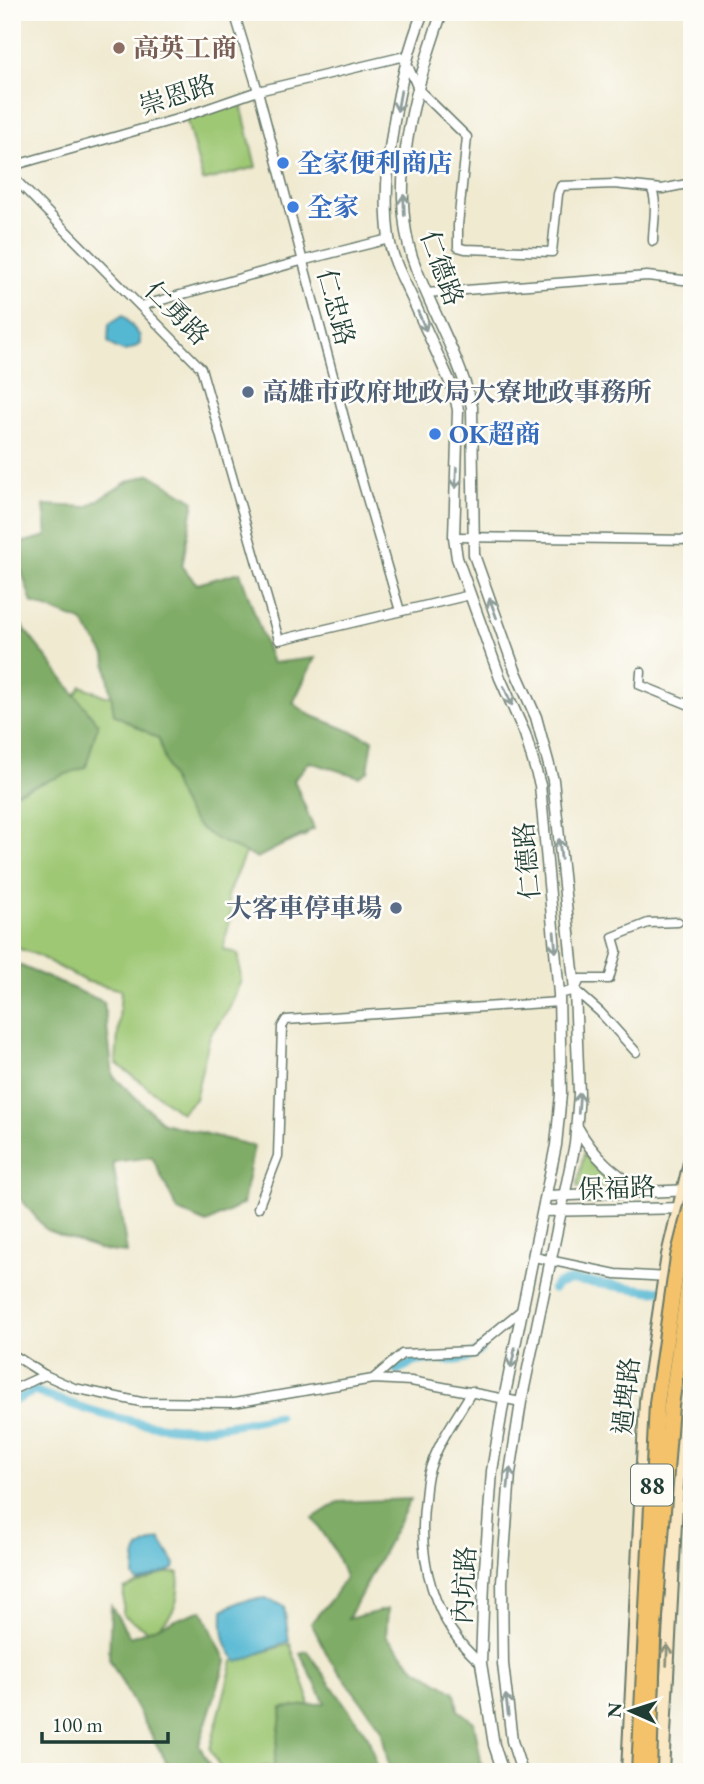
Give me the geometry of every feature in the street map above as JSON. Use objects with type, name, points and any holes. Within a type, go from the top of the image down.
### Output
[{"type":"highway","name":"88","points":[[639,1772],[657,1403],[687,1200]]},
{"type":"highway","name":"88","points":[[649,1772],[653,1642],[671,1406],[692,1259]]},
{"type":"main road","name":"過埤路","points":[[628,1772],[646,1401],[664,1280],[687,1200],[692,1154]]},
{"type":"main road","points":[[662,1772],[681,1407],[692,1337]]},
{"type":"street","name":"仁忠路","points":[[234,12],[258,91],[350,440],[400,611]]},
{"type":"street","name":"仁德路","points":[[423,12],[406,61],[387,183],[389,239],[400,272],[454,391],[458,410],[454,537],[457,558],[500,678],[525,734],[540,785],[559,998],[561,1094],[547,1195]]},
{"type":"street","name":"仁德路","points":[[442,12],[418,89],[403,182],[405,234],[415,267],[467,386],[472,407],[474,555],[515,670],[536,717],[553,780],[575,990],[579,1094],[577,1126],[566,1195]]},
{"type":"street","name":"崇恩路","points":[[12,166],[177,119],[258,91],[401,57],[406,61]]},
{"type":"street","points":[[406,61],[418,89],[467,137],[458,247],[552,252],[561,186],[614,184],[652,190],[692,183]]},
{"type":"street","name":"仁勇路","points":[[12,176],[201,368],[279,640],[400,611]]},
{"type":"street","points":[[652,190],[656,200],[653,241]]},
{"type":"street","points":[[141,306],[389,239]]},
{"type":"street","points":[[426,293],[647,276],[692,281]]},
{"type":"street","points":[[454,537],[692,540]]},
{"type":"street","points":[[400,611],[470,595]]},
{"type":"street","points":[[641,673],[639,685],[692,706]]},
{"type":"street","points":[[258,1208],[278,1156],[282,1027],[286,1020],[559,998],[575,990],[580,979],[610,979],[617,951],[613,937],[648,923],[678,922]]},
{"type":"street","points":[[575,990],[600,1012],[636,1052]]},
{"type":"street","points":[[577,1126],[595,1156],[643,1192]]},
{"type":"street","name":"保福路","points":[[547,1195],[643,1192],[687,1200]]},
{"type":"street","name":"內坑路","points":[[503,1772],[494,1745],[481,1663],[492,1471],[504,1399],[547,1195]]},
{"type":"street","name":"內坑路","points":[[522,1772],[512,1741],[503,1664],[502,1582],[510,1473],[521,1402],[566,1195]]},
{"type":"street","name":"保福路","points":[[543,1211],[687,1200]]},
{"type":"street","points":[[534,1257],[616,1274],[664,1280],[692,1275]]},
{"type":"street","points":[[373,1379],[402,1354],[471,1351],[524,1308]]},
{"type":"street","points":[[12,1354],[44,1375],[74,1388],[141,1402],[234,1403],[373,1379],[411,1381],[521,1402]]},
{"type":"street","points":[[12,1390],[44,1375]]},
{"type":"street","points":[[472,1391],[443,1440],[429,1472],[422,1541],[431,1585],[443,1615],[457,1640],[481,1663]]},
{"type":"green space","points":[[240,100],[256,167],[203,181],[186,118]]},
{"type":"green space","points":[[150,474],[194,501],[182,567],[197,584],[240,572],[272,663],[315,658],[293,703],[310,715],[373,740],[368,771],[360,777],[309,762],[294,780],[314,829],[257,858],[213,837],[192,819],[172,780],[159,739],[114,714],[105,655],[82,621],[32,603],[13,545],[47,536],[44,505],[87,507],[127,482]]},
{"type":"green space","points":[[12,605],[15,617],[98,724],[86,767],[12,794]]},
{"type":"green space","points":[[81,686],[105,696],[121,696],[305,806],[307,835],[270,850],[247,848],[227,896],[231,914],[223,949],[238,954],[241,980],[229,1009],[210,1035],[195,1099],[181,1113],[116,1063],[121,990],[85,981],[37,955],[12,946],[12,764],[67,709]]},
{"type":"green space","points":[[12,962],[104,1002],[113,1076],[163,1123],[254,1146],[243,1204],[207,1223],[178,1211],[152,1157],[113,1162],[127,1253],[100,1250],[46,1230],[12,1188]]},
{"type":"green space","points":[[584,1153],[595,1168],[617,1186],[577,1187]]},
{"type":"green space","points":[[411,1499],[348,1619],[388,1609],[386,1636],[414,1667],[455,1692],[458,1710],[474,1722],[483,1772],[390,1772],[381,1728],[330,1660],[311,1623],[333,1597],[345,1577],[334,1549],[313,1518],[338,1502]]},
{"type":"green space","points":[[165,1573],[179,1573],[177,1601],[166,1620],[150,1632],[123,1615],[124,1589]]},
{"type":"green space","points":[[111,1606],[130,1637],[202,1610],[226,1661],[199,1745],[213,1772],[172,1772],[109,1659]]},
{"type":"green space","points":[[290,1644],[308,1696],[309,1731],[304,1772],[266,1766],[241,1772],[222,1772],[210,1749],[233,1661]]},
{"type":"green space","points":[[307,1651],[368,1737],[379,1772],[273,1772],[282,1708],[325,1703],[300,1653]]},
{"type":"water","points":[[123,315],[140,336],[140,344],[127,351],[108,342],[109,324]]},
{"type":"water","points":[[160,1539],[175,1564],[174,1569],[138,1582],[134,1577],[138,1551],[145,1544]]},
{"type":"water","points":[[265,1598],[284,1606],[289,1641],[238,1662],[224,1638],[223,1610],[241,1601]]},
{"type":"waterway","points":[[553,1289],[557,1284],[572,1280],[653,1291],[666,1290]]},
{"type":"waterway","points":[[397,1370],[418,1361],[458,1360],[481,1349]]},
{"type":"waterway","points":[[12,1402],[34,1391],[117,1418],[182,1428],[222,1426],[278,1416]]},
{"type":"place","name":"高英工商","points":[[119,48]]},
{"type":"place","name":"全家便利商店","points":[[283,163]]},
{"type":"place","name":"全家","points":[[293,207]]},
{"type":"place","name":"高雄市政府地政局大寮地政事務所","points":[[248,392]]},
{"type":"place","name":"OK超商","points":[[435,434]]},
{"type":"place","name":"大客車停車場","points":[[396,908]]}]
